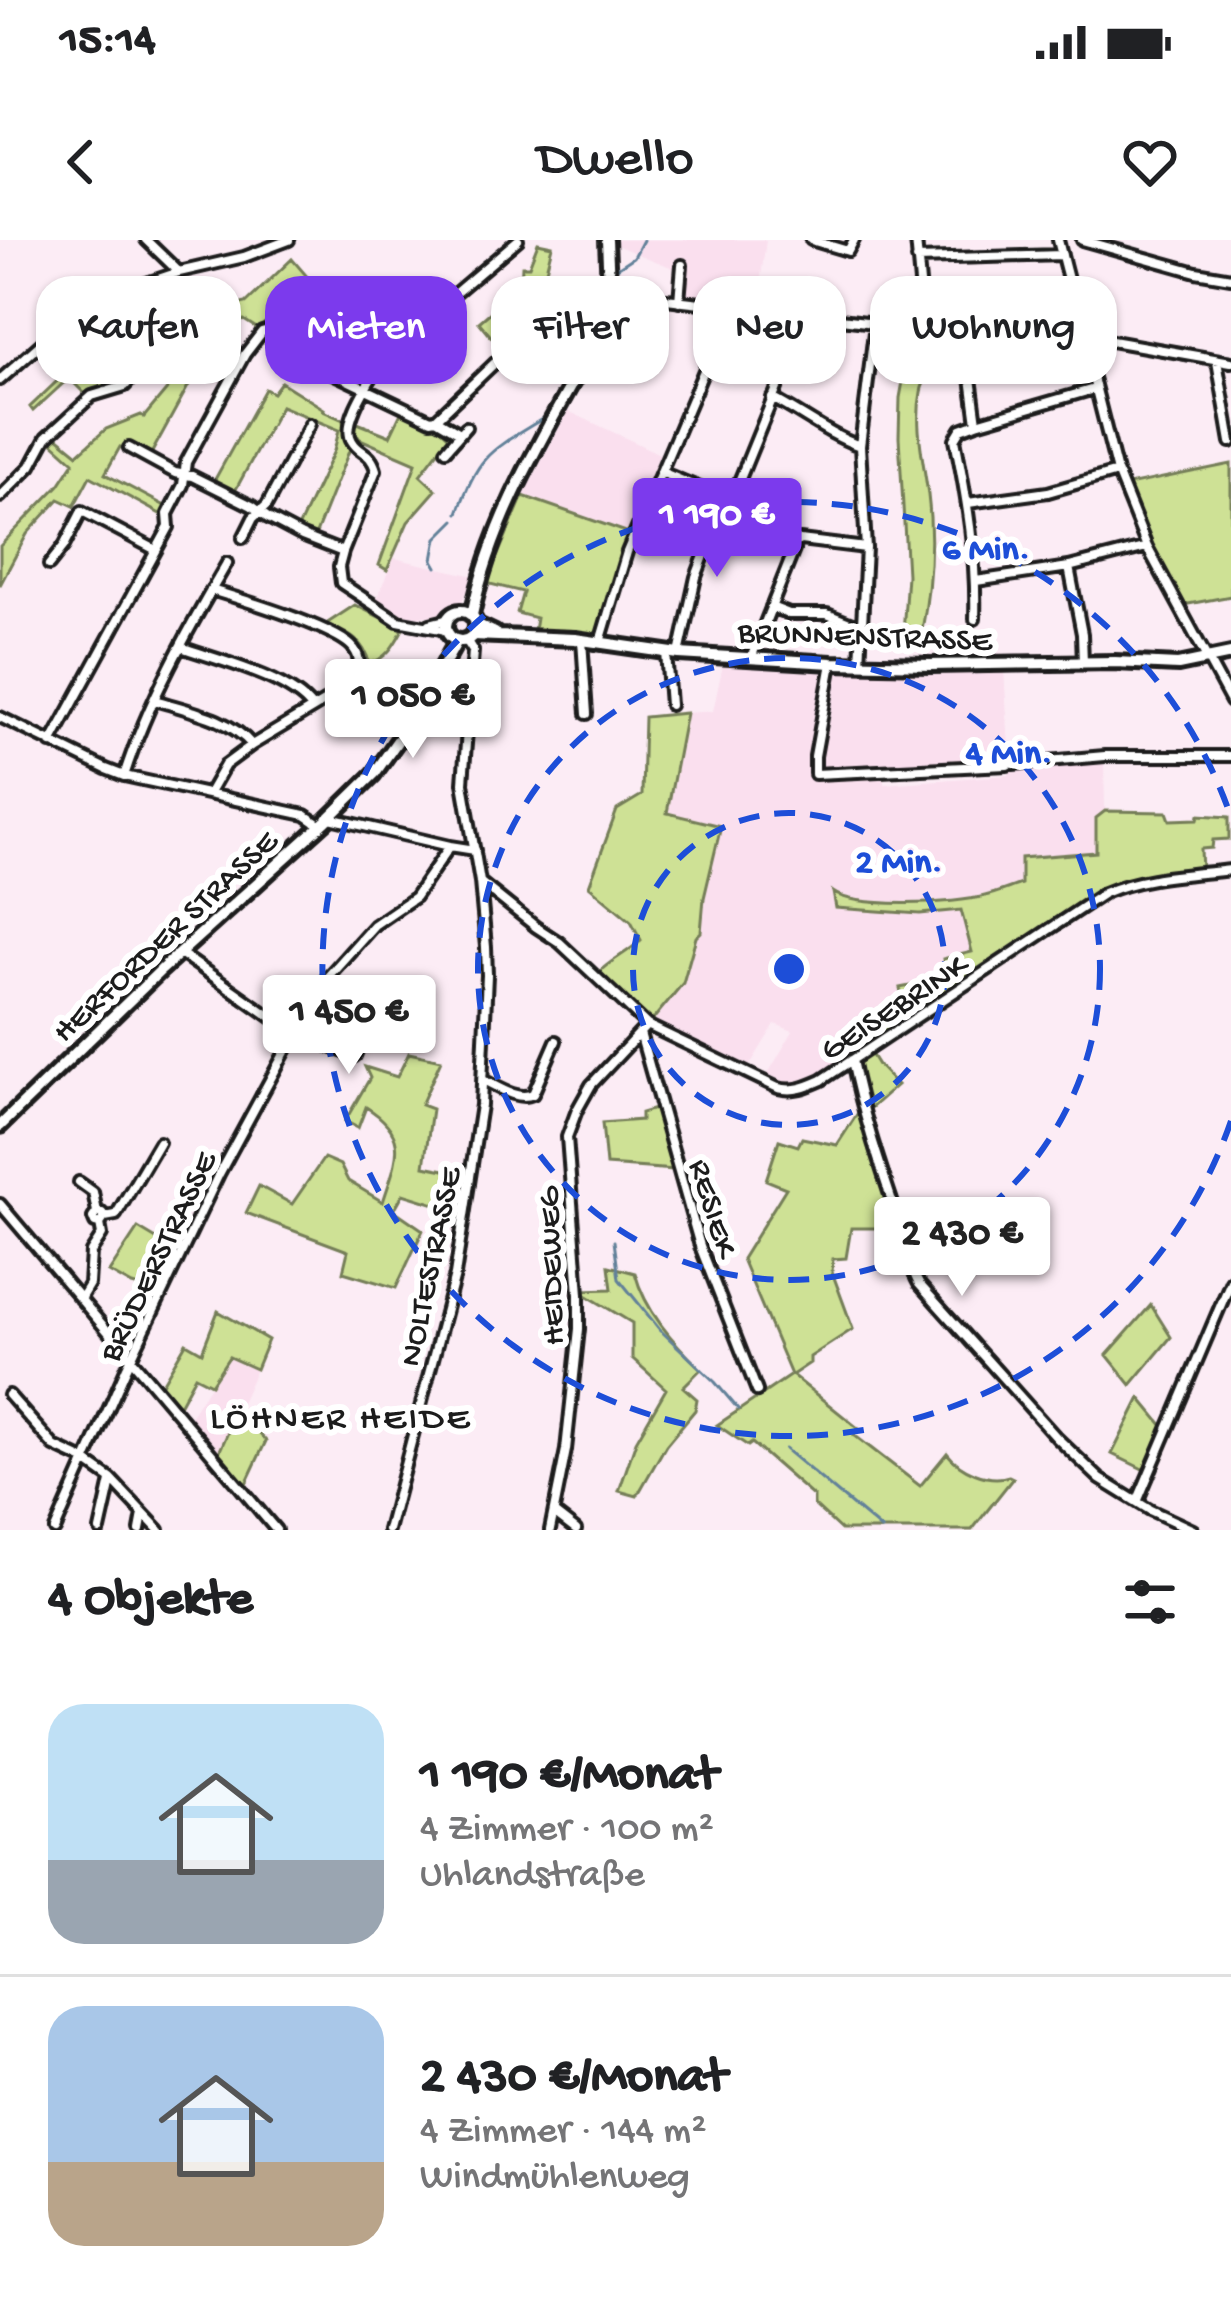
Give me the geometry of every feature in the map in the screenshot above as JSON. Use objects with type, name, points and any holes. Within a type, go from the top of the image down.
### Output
[{"type":"main road","name":"HERFORDER STRASSE","points":[[607,240],[609,276]]},
{"type":"main road","name":"HERFORDER STRASSE","points":[[0,1126],[180,953],[326,822],[384,761],[415,716],[461,628],[511,496],[572,384]]},
{"type":"main road","name":"BRUNNENSTRASSE","points":[[461,628],[673,653],[832,663],[1178,665],[1231,654]]},
{"type":"street","points":[[146,240],[179,272]]},
{"type":"street","points":[[166,276],[244,257],[289,240]]},
{"type":"street","points":[[467,287],[518,240]]},
{"type":"street","points":[[812,240],[848,251],[854,240]]},
{"type":"street","points":[[916,240],[919,276]]},
{"type":"street","points":[[1058,240],[1067,276]]},
{"type":"street","points":[[1082,240],[1231,278]]},
{"type":"street","points":[[917,259],[1062,255]]},
{"type":"street","points":[[679,301],[682,265]]},
{"type":"street","points":[[669,300],[693,303]]},
{"type":"street","points":[[51,743],[169,527],[168,514],[183,485],[186,462],[245,354],[265,332]]},
{"type":"street","points":[[1117,342],[1231,362]]},
{"type":"street","points":[[0,380],[36,348]]},
{"type":"street","points":[[1216,360],[1231,442]]},
{"type":"street","points":[[860,663],[866,548],[860,446],[870,364]]},
{"type":"street","points":[[434,420],[491,366]]},
{"type":"street","points":[[0,497],[31,466],[46,438],[92,396],[127,384]]},
{"type":"street","points":[[356,384],[463,430],[446,450]]},
{"type":"street","points":[[368,384],[349,434],[373,458],[376,470],[338,567],[341,583],[398,621],[461,628]]},
{"type":"street","points":[[600,642],[627,551],[698,384]]},
{"type":"street","points":[[670,705],[673,653],[695,577],[778,384]]},
{"type":"street","points":[[972,384],[977,423]]},
{"type":"street","points":[[1093,384],[1117,472],[1147,547],[1231,702]]},
{"type":"street","points":[[975,619],[968,503],[955,439],[961,429],[977,423],[1094,389]]},
{"type":"street","points":[[772,398],[860,446]]},
{"type":"street","points":[[243,538],[253,518],[267,505],[310,424]]},
{"type":"street","points":[[129,448],[344,553]]},
{"type":"street","points":[[661,472],[728,499],[794,544]]},
{"type":"street","points":[[968,503],[1048,492],[1117,472]]},
{"type":"street","points":[[49,566],[82,511],[156,550]]},
{"type":"street","points":[[794,544],[800,540],[866,548]]},
{"type":"street","points":[[751,658],[794,544]]},
{"type":"street","points":[[976,581],[1070,567],[1147,547]]},
{"type":"street","points":[[124,776],[154,700],[227,563]]},
{"type":"street","points":[[1070,567],[1083,662]]},
{"type":"street","points":[[209,793],[225,765],[352,685],[359,671],[352,645],[212,590]]},
{"type":"street","points":[[771,608],[789,614],[827,614],[862,628]]},
{"type":"street","name":"NOLTESTRASSE","points":[[388,1530],[455,1275],[483,1080],[487,975],[480,882],[463,782],[473,654],[461,628]]},
{"type":"street","points":[[582,640],[587,714]]},
{"type":"street","points":[[182,647],[262,674],[307,700],[312,708]]},
{"type":"street","points":[[832,663],[815,774],[1105,756],[1231,756]]},
{"type":"street","points":[[154,700],[227,723],[252,745]]},
{"type":"street","points":[[0,717],[124,776],[475,850]]},
{"type":"street","name":"BRÜDERSTRASSE","points":[[55,1530],[219,1174],[323,982],[374,925],[416,897],[450,846]]},
{"type":"street","name":"GEISEBRINK","points":[[480,882],[559,942],[644,1029],[789,1091],[822,1080],[1104,893],[1142,882],[1231,870]]},
{"type":"street","points":[[180,953],[295,1034],[355,1056],[367,1024]]},
{"type":"street","name":"RESIEK","points":[[644,1029],[700,1246],[757,1391]]},
{"type":"street","name":"HEIDEWEG","points":[[550,1530],[566,1450],[579,1329],[567,1137],[591,1085],[644,1029]]},
{"type":"street","points":[[483,1080],[528,1097],[556,1041]]},
{"type":"street","points":[[852,1060],[870,1138],[919,1284],[1057,1438],[1100,1479],[1193,1530]]},
{"type":"street","points":[[101,1218],[116,1214],[159,1142]]},
{"type":"street","points":[[79,1182],[93,1192],[102,1235],[91,1252],[89,1284],[80,1299]]},
{"type":"street","points":[[0,1204],[276,1530]]},
{"type":"street","points":[[1137,1502],[1231,1281]]},
{"type":"street","points":[[9,1395],[54,1446],[111,1479],[159,1530]]},
{"type":"street","points":[[100,1530],[111,1479]]},
{"type":"street","points":[[140,1530],[143,1512]]},
{"type":"street","points":[[554,1513],[576,1530]]},
{"type":"shaded area","points":[[614,240],[766,240],[761,276],[693,276],[693,299],[680,297],[683,272],[613,244]]},
{"type":"shaded area","points":[[568,411],[664,456],[629,533],[523,496]]},
{"type":"shaded area","points":[[394,558],[475,576],[462,601],[442,615],[409,617],[375,602]]},
{"type":"shaded area","points":[[724,660],[1004,670],[1010,762],[883,768],[884,784],[1009,775],[1010,770],[1104,760],[1105,811],[1096,819],[1096,852],[1021,858],[1022,884],[981,898],[898,903],[842,899],[835,893],[836,908],[920,914],[961,910],[972,952],[946,979],[860,1040],[868,1049],[821,1079],[788,1089],[766,1077],[793,1031],[775,1024],[747,1070],[650,1023],[683,983],[701,932],[721,826],[667,814],[686,713],[713,711]]},
{"type":"shaded area","points":[[229,1356],[256,1369],[217,1457],[187,1421]]},
{"type":"green space","points":[[538,243],[552,246],[546,276],[522,276],[522,266],[529,266]]},
{"type":"green space","points":[[292,259],[307,276],[274,276]]},
{"type":"green space","points":[[265,285],[265,323],[258,329],[241,322],[241,304]]},
{"type":"green space","points":[[491,312],[491,336],[479,322]]},
{"type":"green space","points":[[54,384],[62,384],[33,411],[30,407]]},
{"type":"green space","points":[[75,384],[122,384],[120,386],[87,396]]},
{"type":"green space","points":[[166,384],[189,384],[151,454],[130,444],[126,450],[120,447],[105,474],[165,506],[162,515],[90,476],[74,506],[59,499],[27,534],[0,585],[0,546],[59,485],[74,462],[51,441],[56,436],[78,454],[106,429],[144,417],[169,387]]},
{"type":"green space","points":[[284,384],[343,420],[351,446],[315,536],[298,528],[339,430],[281,406],[235,491],[214,481],[265,389],[273,393]]},
{"type":"green space","points":[[903,384],[924,384],[919,431],[930,513],[930,566],[921,636],[910,640],[903,633],[907,575]]},
{"type":"green space","points":[[402,411],[439,427],[449,437],[420,475],[436,490],[408,522],[387,570],[379,565],[416,463],[360,439],[355,422],[390,436]]},
{"type":"green space","points":[[1231,464],[1231,596],[1183,605],[1151,545],[1128,485]]},
{"type":"green space","points":[[523,496],[629,533],[597,634],[534,631],[536,618],[517,613],[523,592],[486,583]]},
{"type":"green space","points":[[355,605],[403,629],[380,659],[369,663],[353,638],[326,624]]},
{"type":"green space","points":[[686,713],[667,813],[721,826],[701,932],[683,983],[650,1023],[597,974],[641,940],[631,921],[589,886],[617,810],[642,795],[644,717]]},
{"type":"green space","points":[[1105,811],[1167,812],[1170,820],[1229,817],[1229,839],[1213,840],[1212,848],[1201,849],[1202,872],[1117,884],[1097,892],[868,1049],[897,1085],[862,1116],[899,1228],[851,1228],[846,1258],[833,1259],[832,1272],[853,1329],[792,1375],[858,1428],[854,1435],[920,1486],[947,1453],[975,1474],[1013,1478],[972,1530],[841,1530],[814,1505],[814,1497],[752,1443],[748,1446],[717,1425],[791,1375],[742,1259],[786,1188],[766,1180],[779,1140],[798,1146],[802,1138],[837,1145],[863,1105],[851,1061],[867,1050],[859,1040],[905,1007],[900,988],[946,979],[943,959],[972,952],[961,910],[920,914],[836,908],[833,892],[862,901],[906,903],[990,895],[1021,884],[1021,858],[1096,852],[1096,818]]},
{"type":"green space","points":[[409,1053],[441,1060],[421,1105],[432,1109],[424,1166],[470,1175],[464,1213],[403,1194],[394,1210],[423,1230],[396,1288],[343,1272],[348,1251],[246,1213],[259,1186],[292,1204],[324,1158],[340,1165],[348,1181],[383,1202],[396,1160],[390,1127],[366,1107],[358,1128],[345,1121],[370,1078],[365,1067],[397,1077]]},
{"type":"green space","points":[[658,1108],[676,1170],[606,1165],[602,1123],[641,1120],[641,1113]]},
{"type":"green space","points":[[138,1228],[178,1252],[159,1292],[109,1272]]},
{"type":"green space","points":[[609,1266],[635,1273],[661,1325],[701,1369],[683,1387],[697,1399],[695,1410],[666,1445],[637,1496],[619,1491],[636,1441],[666,1389],[632,1358],[632,1323],[578,1290],[612,1289]]},
{"type":"green space","points":[[1151,1305],[1171,1337],[1131,1385],[1107,1355]]},
{"type":"green space","points":[[218,1311],[268,1340],[256,1369],[229,1357],[211,1384],[195,1376],[177,1409],[159,1389],[186,1343],[202,1352]]},
{"type":"green space","points":[[1140,1398],[1168,1432],[1151,1473],[1112,1454]]},
{"type":"green space","points":[[238,1410],[266,1441],[244,1488],[217,1457]]},
{"type":"waterway","points":[[614,270],[634,257],[643,240]]},
{"type":"waterway","points":[[458,513],[472,478],[488,456],[542,419]]},
{"type":"waterway","points":[[437,567],[433,560],[437,538],[455,520]]},
{"type":"waterway","points":[[475,670],[475,693]]},
{"type":"waterway","points":[[475,703],[475,718]]},
{"type":"waterway","points":[[473,736],[474,723]]},
{"type":"waterway","points":[[470,761],[472,742]]},
{"type":"waterway","points":[[468,780],[469,765]]},
{"type":"waterway","points":[[469,785],[471,801]]},
{"type":"waterway","points":[[473,808],[476,829]]},
{"type":"waterway","points":[[478,837],[482,859]]},
{"type":"waterway","points":[[614,1241],[619,1279],[660,1330],[738,1409]]},
{"type":"waterway","points":[[785,1449],[882,1530]]},
{"type":"district","name":"LÖHNER HEIDE","points":[[341,1414]]}]
